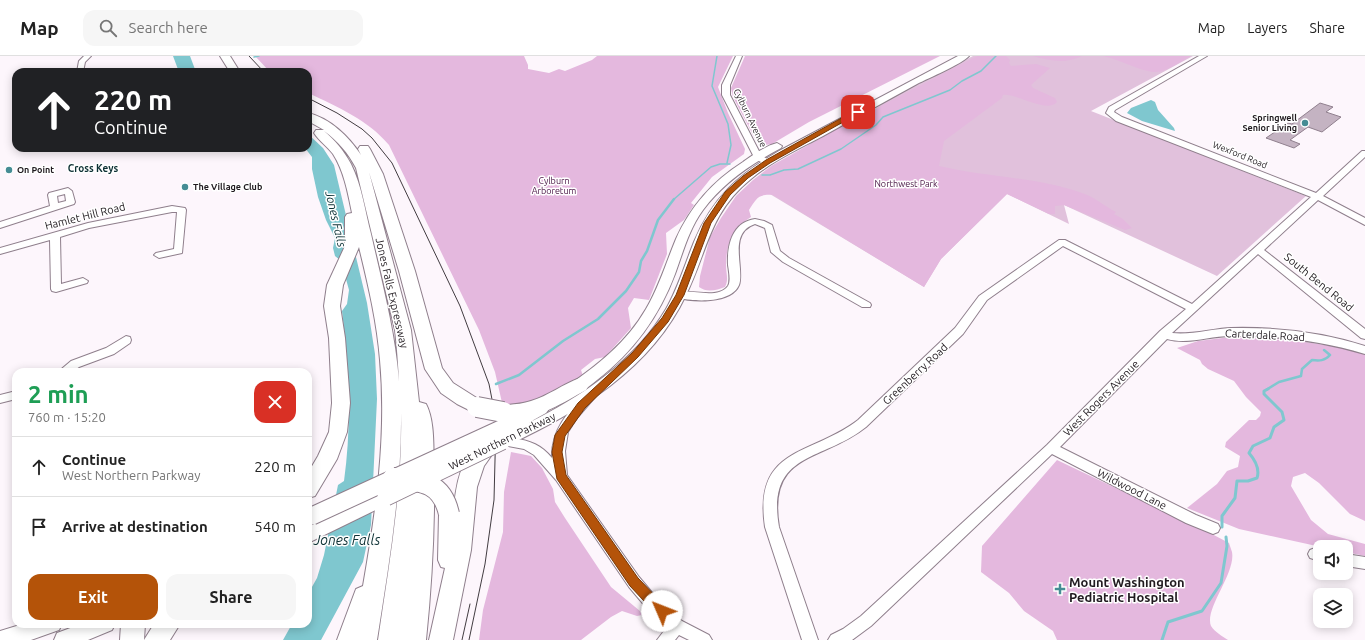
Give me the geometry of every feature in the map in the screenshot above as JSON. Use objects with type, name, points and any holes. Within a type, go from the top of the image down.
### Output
[{"type":"highway","points":[[225,56],[232,68]]},
{"type":"highway","points":[[312,114],[346,131],[355,139],[369,156],[377,174],[407,271],[434,368],[447,388],[463,399],[484,410],[510,412],[540,406],[580,385]]},
{"type":"highway","name":"Jones Falls Expressway","points":[[312,118],[327,126],[346,141],[362,168],[399,311],[406,357],[410,415],[410,471],[390,640]]},
{"type":"highway","name":"Jones Falls Expressway","points":[[312,129],[325,137],[333,145],[345,163],[351,180],[381,316],[389,361],[391,420],[385,514],[365,640]]},
{"type":"highway","points":[[312,483],[334,445],[339,425],[341,404],[339,358],[332,313],[335,285],[350,251],[353,235],[351,180]]},
{"type":"highway","points":[[406,357],[420,412],[424,454],[422,572],[414,640]]},
{"type":"highway","points":[[441,640],[449,598],[457,513],[476,462],[497,440]]},
{"type":"highway","points":[[393,478],[419,481],[434,486],[441,492],[457,513]]},
{"type":"highway","points":[[349,640],[379,556]]},
{"type":"highway","points":[[132,640],[133,628]]},
{"type":"highway","points":[[156,640],[165,628]]},
{"type":"main road","name":"West Northern Parkway","points":[[312,516],[393,478],[497,440],[602,370],[620,352],[646,320],[656,304],[685,231],[698,209],[724,181],[861,100],[949,56]]},
{"type":"main road","name":"West Northern Parkway","points":[[312,533],[419,481],[497,440],[574,405],[622,368],[648,342],[665,320],[680,295],[703,233],[714,212],[735,186],[763,159],[965,56]]},
{"type":"main road","points":[[2,640],[40,628]]},
{"type":"main road","points":[[64,640],[95,628]]},
{"type":"street","points":[[81,68],[82,60],[88,56]]},
{"type":"street","name":"Cylburn Avenue","points":[[739,56],[726,85],[726,95],[763,159]]},
{"type":"street","name":"Wexford Road","points":[[1204,56],[1112,109],[1110,113],[1119,119],[1316,196],[1365,222]]},
{"type":"street","name":"West Rogers Avenue","points":[[836,640],[848,634],[866,621],[941,549],[1051,448],[1164,334],[1365,153]]},
{"type":"street","points":[[0,226],[54,206]]},
{"type":"street","name":"Hamlet Hill Road","points":[[0,251],[100,224],[177,209],[182,212],[179,251],[159,256]]},
{"type":"street","points":[[680,295],[709,296],[730,291],[734,283],[733,257],[734,245],[738,234],[746,224],[756,222],[768,227],[776,252],[786,260],[866,305]]},
{"type":"street","points":[[55,235],[56,289],[83,281]]},
{"type":"street","name":"Greenberry Road","points":[[810,640],[772,527],[769,509],[771,492],[777,478],[785,467],[804,453],[842,437],[861,424],[960,331],[975,305],[1062,242],[1192,308]]},
{"type":"street","name":"South Bend Road","points":[[1257,250],[1265,254],[1365,335]]},
{"type":"street","name":"Carterdale Road","points":[[1164,334],[1178,338],[1229,332],[1274,334],[1339,342],[1365,350]]},
{"type":"street","points":[[70,368],[75,364],[110,351],[126,340]]},
{"type":"street","points":[[561,476],[557,452],[560,435],[581,405],[600,386]]},
{"type":"street","points":[[0,399],[12,396]]},
{"type":"street","points":[[497,440],[521,443],[541,453],[561,476],[634,582],[650,601],[677,626],[704,640]]},
{"type":"street","name":"Wildwood Lane","points":[[1051,448],[1191,519],[1213,528]]},
{"type":"street","points":[[1353,561],[1365,563]]},
{"type":"street","points":[[665,640],[677,626]]},
{"type":"green space","name":"Cylburn Arboretum","points":[[255,56],[524,56],[528,69],[549,73],[559,69],[565,71],[592,60],[597,56],[733,56],[718,87],[728,113],[745,149],[744,154],[712,177],[691,203],[694,205],[684,220],[666,233],[667,254],[649,300],[634,298],[628,308],[631,328],[605,357],[595,359],[581,370],[583,376],[537,403],[503,407],[495,372],[479,330],[389,145],[372,128],[362,121],[312,95],[312,68],[266,68]]},
{"type":"green space","points":[[745,56],[940,56],[809,122],[772,144],[765,145],[758,143],[733,97],[731,88]]},
{"type":"green space","name":"Northwest Park","points":[[973,56],[1193,56],[1091,111],[1306,196],[1217,276],[1064,205],[1069,224],[1007,194],[941,259],[924,287],[755,185],[865,117],[889,99]]},
{"type":"green space","points":[[977,56],[1006,56],[1010,60],[1009,63],[1011,66],[1036,64],[1050,68],[1031,85],[1033,88],[1055,98],[1057,102],[1046,106],[1009,95],[1003,95],[1002,98],[944,141],[939,166],[975,173],[1029,180],[1082,193],[1116,212],[1114,214],[1123,219],[1132,228],[1125,230],[1064,205],[1055,206],[1055,214],[1049,214],[1007,194],[941,259],[924,287],[773,195],[764,195],[754,202],[749,210],[751,217],[735,231],[729,243],[726,257],[727,279],[725,287],[715,290],[705,290],[699,287],[700,276],[710,237],[736,196],[753,180],[771,166],[842,126]]},
{"type":"green space","points":[[1033,56],[1082,56],[1076,59],[1058,61]]},
{"type":"green space","points":[[1103,56],[1191,56],[1170,68],[1152,72]]},
{"type":"green space","points":[[1231,337],[1265,339],[1332,346],[1365,353],[1365,521],[1350,514],[1319,483],[1305,473],[1293,477],[1291,486],[1311,520],[1328,534],[1350,540],[1313,540],[1313,545],[1239,529],[1187,508],[1217,484],[1227,471],[1238,467],[1240,456],[1225,447],[1226,442],[1249,420],[1256,420],[1260,416],[1261,412],[1246,397],[1234,381],[1208,369],[1200,360],[1177,348],[1198,341]]},
{"type":"green space","points":[[511,452],[531,456],[542,468],[553,489],[555,502],[611,587],[640,611],[642,615],[637,616],[622,611],[611,617],[581,640],[479,640],[483,610],[503,532],[504,492]]},
{"type":"green space","name":"Mount Washington Pediatric Hospital","points":[[1057,460],[1229,543],[1232,552],[1232,561],[1212,610],[1210,619],[1211,626],[1228,640],[1057,640],[1053,631],[1024,611],[1009,593],[981,572],[982,546]]},
{"type":"green space","points":[[1353,541],[1365,544],[1365,556],[1353,553]]},
{"type":"water","points":[[173,56],[190,56],[194,68],[178,68]]},
{"type":"water","points":[[1151,100],[1155,102],[1158,110],[1175,131],[1142,121],[1127,113],[1131,108]]},
{"type":"water","name":"Jones Falls","points":[[312,138],[323,148],[334,165],[367,303],[375,354],[377,399],[371,525],[363,562],[321,640],[283,640],[290,628],[312,628],[312,587],[317,578],[324,555],[338,485],[344,481],[348,438],[349,396],[342,311],[347,304],[349,290],[341,261],[335,256],[333,248],[335,238],[326,220],[318,197],[312,169],[312,157],[308,152],[312,152]]},
{"type":"building","name":"Springwell Senior Living","points":[[1320,103],[1333,107],[1326,112],[1341,117],[1322,132],[1308,127],[1290,140],[1300,144],[1294,148],[1266,138],[1288,123],[1292,124]]},
{"type":"waterway","points":[[254,57],[259,56]]},
{"type":"waterway","points":[[717,56],[712,86],[728,124],[731,145],[727,163]]},
{"type":"waterway","points":[[762,175],[770,175],[784,170],[798,169],[841,149],[876,125],[883,117],[950,90],[962,81],[981,71],[996,56]]},
{"type":"waterway","points":[[674,199],[711,167],[720,164],[730,164]]},
{"type":"waterway","points":[[496,384],[519,375],[563,341],[598,319],[626,291],[639,272],[641,261],[647,251],[658,220],[674,199]]},
{"type":"waterway","points":[[1266,390],[1279,382],[1301,376],[1302,369],[1312,360],[1322,360],[1330,355],[1324,350]]},
{"type":"waterway","points":[[1222,527],[1222,516],[1235,498],[1237,481],[1248,481],[1257,478],[1258,471],[1249,453],[1253,446],[1270,438],[1274,427],[1284,420],[1282,412],[1264,394],[1264,391],[1266,390]]},
{"type":"waterway","points":[[1162,640],[1168,622],[1202,611],[1221,583],[1227,546],[1226,537]]},
{"type":"tram line","points":[[249,56],[260,68]]},
{"type":"tram line","points":[[312,100],[337,113],[362,129],[372,138],[392,163],[460,306],[489,384],[496,420],[494,500],[485,564],[469,640]]},
{"type":"tram line","points":[[462,640],[470,604]]},
{"type":"place","name":"Springwell Senior Living","points":[[1305,123]]},
{"type":"place","name":"On Point","points":[[9,170]]},
{"type":"place","name":"The Village Club","points":[[185,187]]},
{"type":"place","name":"Mount Washington Pediatric Hospital","points":[[1060,589]]},
{"type":"district","name":"Cross Keys","points":[[93,168]]},
{"type":"route","points":[[662,611],[650,601],[634,582],[561,476],[557,452],[558,439],[581,405],[648,342],[674,308],[688,276],[707,223],[720,203],[735,186],[768,162],[858,112]]}]
